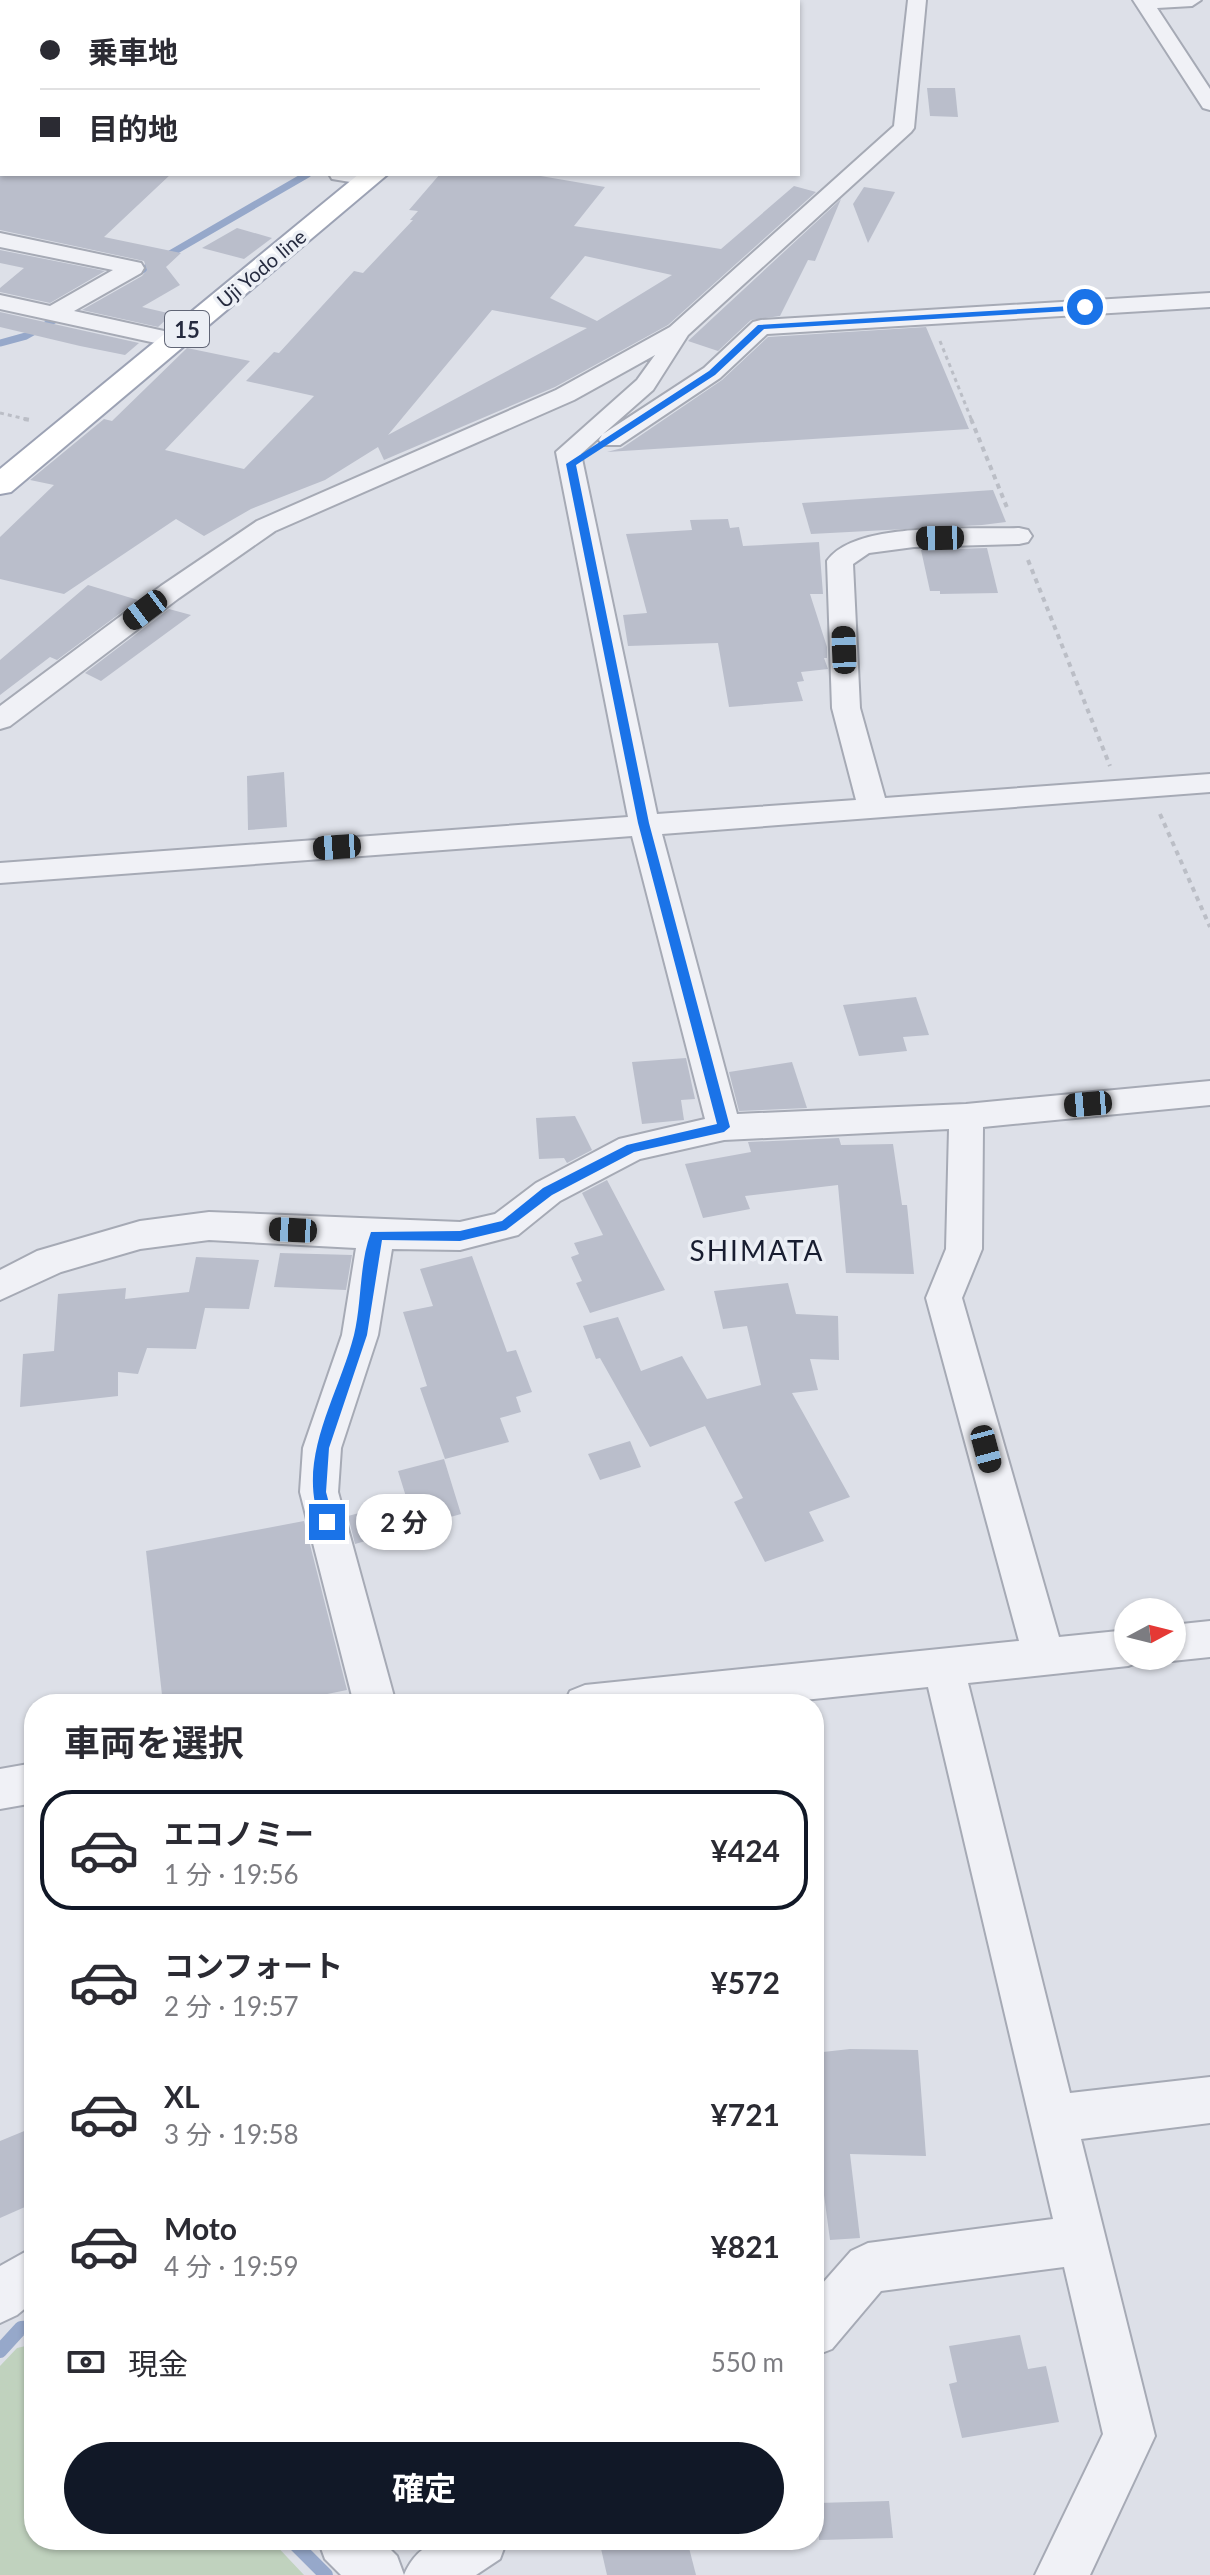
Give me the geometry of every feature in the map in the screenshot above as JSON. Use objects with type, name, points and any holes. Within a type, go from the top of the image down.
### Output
[{"type":"main road","name":"Uji Yodo line","points":[[0,485],[372,176]]},
{"type":"street","points":[[0,720],[170,592],[266,526],[565,395],[678,332],[904,128],[917,0]]},
{"type":"street","points":[[1143,1],[1192,0]]},
{"type":"street","points":[[1143,1],[1210,104]]},
{"type":"street","points":[[0,240],[133,268],[53,314]]},
{"type":"street","points":[[570,458],[712,373],[761,327],[1210,300]]},
{"type":"street","points":[[0,302],[174,340]]},
{"type":"street","points":[[570,458],[645,385],[678,332]]},
{"type":"street","points":[[570,458],[644,823],[724,1127]]},
{"type":"street","points":[[873,808],[846,708],[840,561],[862,546],[914,539],[1019,536]]},
{"type":"street","points":[[0,873],[1210,783]]},
{"type":"street","points":[[0,1286],[50,1261],[140,1235],[196,1227],[460,1236],[506,1225],[548,1192],[631,1148],[724,1127],[966,1116],[1210,1093]]},
{"type":"street","points":[[966,1116],[964,1249],[944,1298],[1044,1657]]},
{"type":"street","points":[[372,1694],[319,1492],[322,1448],[360,1335],[376,1235]]},
{"type":"street","points":[[1186,1642],[1210,1639]]},
{"type":"street","points":[[682,1694],[1114,1650]]},
{"type":"street","points":[[944,1667],[1129,2436],[1062,2575]]},
{"type":"street","points":[[0,1789],[24,1785]]},
{"type":"street","points":[[1053,2119],[1210,2100]]},
{"type":"street","points":[[824,2319],[868,2268],[1081,2240]]},
{"type":"street","points":[[0,2298],[24,2279]]},
{"type":"street","points":[[354,2550],[378,2575]]},
{"type":"street","points":[[431,2575],[467,2550]]},
{"type":"path","points":[[1149,787],[1210,927]]},
{"type":"green space","points":[[24,2346],[24,2550],[280,2550],[304,2575],[0,2575],[0,2366],[17,2348]]},
{"type":"building","points":[[927,88],[955,88],[958,117],[930,116]]},
{"type":"building","points":[[0,176],[169,176],[104,237],[181,253],[166,267],[180,285],[142,307],[172,314],[158,327],[82,310],[142,276],[147,270],[144,261],[0,230]]},
{"type":"building","points":[[438,176],[541,176],[605,187],[574,226],[721,249],[794,186],[816,192],[668,325],[555,387],[384,460],[378,447],[325,480],[251,509],[204,536],[176,519],[64,594],[0,579],[0,537],[54,485],[30,480],[104,419],[112,421],[187,348],[250,361],[165,450],[244,469],[314,396],[246,381],[274,352],[279,353],[354,271],[363,273],[418,211],[409,210]],"holes":[[[585,256],[672,275],[597,321],[550,298]],[[492,310],[587,328],[388,435]]]},
{"type":"building","points":[[864,187],[895,192],[868,243],[853,204]]},
{"type":"building","points":[[841,199],[815,261],[808,260],[780,316],[751,320],[718,351],[688,341]]},
{"type":"building","points":[[237,228],[272,238],[244,259],[202,248]]},
{"type":"building","points":[[0,250],[105,271],[50,303],[0,292],[0,288],[24,268],[0,263]]},
{"type":"building","points":[[0,312],[139,343],[125,355],[80,346],[0,327]]},
{"type":"building","points":[[926,327],[969,429],[607,452],[622,448],[722,380],[768,337]]},
{"type":"building","points":[[993,490],[1006,522],[811,534],[802,503]]},
{"type":"building","points":[[728,519],[730,528],[739,527],[743,546],[819,542],[823,594],[810,594],[827,647],[827,658],[824,658],[828,669],[801,672],[804,681],[797,682],[803,701],[729,707],[718,643],[628,646],[623,615],[647,613],[626,534],[692,530],[690,520]]},
{"type":"building","points":[[987,548],[998,593],[940,594],[940,591],[930,591],[921,550]]},
{"type":"building","points":[[88,585],[138,600],[57,660],[50,657],[0,695],[0,660]]},
{"type":"building","points":[[169,609],[191,615],[101,681],[85,673]]},
{"type":"building","points":[[284,772],[287,827],[248,830],[247,776]]},
{"type":"building","points":[[916,997],[929,1035],[903,1037],[907,1051],[859,1056],[843,1005]]},
{"type":"building","points":[[686,1058],[695,1099],[681,1100],[684,1120],[642,1124],[632,1062]]},
{"type":"building","points":[[792,1062],[807,1108],[739,1111],[729,1072]]},
{"type":"building","points":[[575,1116],[592,1150],[567,1163],[564,1158],[539,1159],[536,1118]]},
{"type":"building","points":[[839,1138],[841,1145],[893,1144],[902,1205],[907,1205],[914,1274],[846,1273],[838,1185],[745,1196],[750,1209],[703,1218],[685,1164],[751,1152],[748,1142]]},
{"type":"building","points":[[607,1180],[665,1290],[590,1313],[576,1283],[582,1281],[571,1257],[579,1254],[574,1243],[603,1235],[582,1193]]},
{"type":"building","points":[[280,1253],[352,1255],[346,1290],[274,1287]]},
{"type":"building","points":[[472,1256],[507,1352],[516,1350],[532,1392],[516,1397],[521,1412],[500,1418],[509,1442],[445,1459],[420,1388],[427,1386],[403,1312],[433,1306],[420,1269]]},
{"type":"building","points":[[196,1257],[259,1260],[249,1309],[205,1308],[196,1349],[147,1348],[138,1374],[118,1372],[118,1396],[20,1407],[23,1354],[54,1351],[58,1294],[126,1288],[125,1299],[189,1292]]},
{"type":"building","points":[[788,1283],[796,1314],[838,1316],[839,1360],[810,1359],[818,1390],[792,1393],[850,1497],[809,1512],[824,1541],[765,1562],[734,1502],[743,1498],[705,1426],[650,1447],[600,1358],[596,1359],[583,1326],[618,1317],[641,1371],[682,1356],[707,1399],[761,1385],[747,1326],[723,1329],[714,1291]]},
{"type":"building","points":[[630,1441],[641,1467],[600,1480],[588,1454]]},
{"type":"building","points":[[444,1459],[461,1514],[355,1544],[348,1516],[407,1500],[398,1471]]},
{"type":"building","points":[[304,1521],[347,1690],[327,1694],[162,1694],[146,1551]]},
{"type":"building","points":[[918,2050],[926,2156],[850,2154],[860,2238],[830,2240],[824,2195],[824,2052]]},
{"type":"building","points":[[24,2131],[24,2207],[0,2218],[0,2141]]},
{"type":"building","points":[[1020,2335],[1028,2369],[1046,2366],[1059,2422],[962,2438],[949,2384],[957,2382],[949,2346]]},
{"type":"building","points":[[889,2501],[893,2538],[824,2540],[824,2503]]},
{"type":"building","points":[[601,2550],[690,2550],[696,2575],[607,2575]]},
{"type":"waterway","points":[[132,276],[305,176]]},
{"type":"waterway","points":[[0,343],[26,336],[65,314]]},
{"type":"waterway","points":[[0,2351],[24,2328]]},
{"type":"waterway","points":[[301,2550],[326,2575]]},
{"type":"district","name":"SHIMATA","points":[[757,1250]]},
{"type":"route","points":[[327,1522],[319,1492],[322,1448],[360,1335],[376,1235],[460,1236],[506,1225],[548,1192],[631,1148],[724,1127],[644,823],[571,464],[712,373],[761,327],[1085,307]]}]
